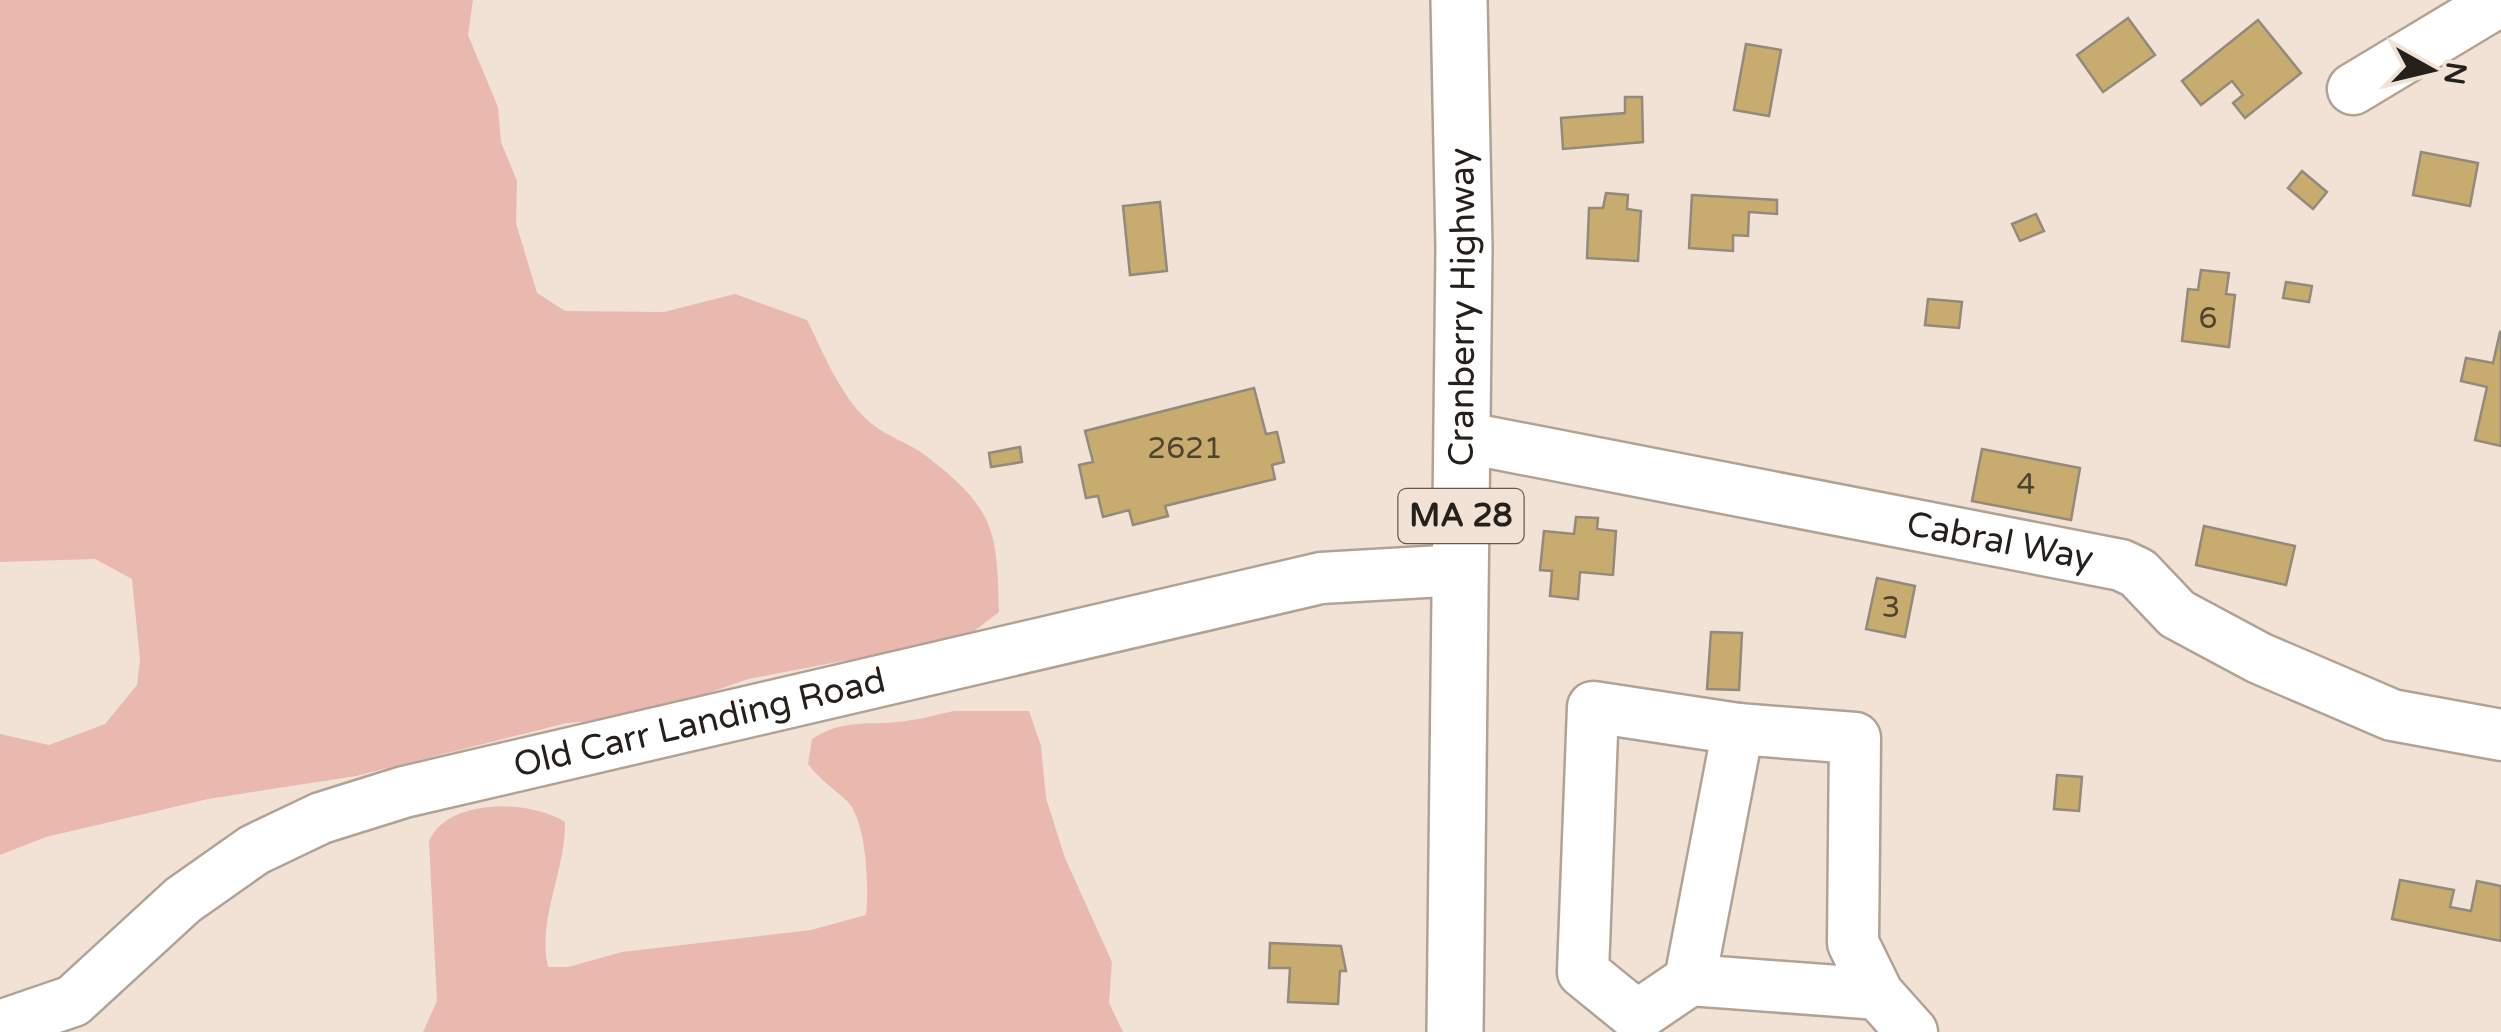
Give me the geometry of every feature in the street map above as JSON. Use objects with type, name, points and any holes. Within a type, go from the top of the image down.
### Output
[{"type":"main road","name":"Cranberry Highway","points":[[1459,0],[1463,1027]]},
{"type":"street","points":[[2353,89],[2501,0]]},
{"type":"street","name":"Cabral Way","points":[[1462,437],[2108,561],[2138,574],[2177,614],[2203,631],[2354,700],[2392,716],[2501,735]]},
{"type":"street","name":"Old Carr Landing Road","points":[[0,1026],[73,1001],[184,900],[254,850],[321,818],[387,798],[1320,578],[1460,570]]},
{"type":"street","points":[[1738,729],[1690,980],[1639,1024],[1583,972],[1594,708],[1738,729],[1855,738],[1853,943],[1878,994],[1912,1032]]},
{"type":"street","points":[[1690,980],[1878,994]]},
{"type":"shaded area","points":[[0,0],[473,0],[468,35],[498,107],[501,142],[517,181],[516,223],[537,293],[565,311],[664,312],[735,294],[807,320],[835,376],[861,414],[878,429],[925,455],[979,507],[993,540],[999,612],[965,638],[748,679],[641,717],[567,723],[356,776],[208,799],[46,837],[0,855],[0,734],[49,745],[105,724],[137,685],[140,660],[132,579],[95,559],[0,562]]},
{"type":"shaded area","points":[[954,711],[1029,711],[1041,746],[1046,798],[1065,858],[1112,962],[1109,1003],[1123,1032],[423,1032],[437,1001],[429,841],[453,816],[471,810],[512,807],[565,822],[546,931],[548,967],[568,967],[622,952],[811,930],[866,915],[867,889],[859,824],[847,801],[808,764],[812,739],[846,725],[906,721]]},
{"type":"building","points":[[2128,18],[2155,55],[2103,92],[2077,55]]},
{"type":"building","points":[[2258,20],[2301,73],[2245,118],[2233,103],[2243,95],[2232,81],[2201,105],[2182,81]]},
{"type":"building","points":[[1746,44],[1781,50],[1769,116],[1734,110]]},
{"type":"building","points":[[1625,97],[1642,97],[1643,142],[1563,149],[1561,118],[1625,113]]},
{"type":"building","points":[[2421,152],[2478,163],[2470,206],[2413,195]]},
{"type":"building","points":[[2302,171],[2327,192],[2313,209],[2288,188]]},
{"type":"building","points":[[1606,193],[1628,195],[1627,209],[1641,211],[1638,261],[1587,258],[1589,208],[1603,208]]},
{"type":"building","points":[[1692,195],[1777,200],[1777,214],[1749,212],[1748,236],[1733,235],[1733,251],[1689,248]]},
{"type":"building","points":[[1160,202],[1167,271],[1130,275],[1123,206]]},
{"type":"building","points":[[2036,214],[2044,231],[2020,241],[2012,224]]},
{"type":"building","points":[[2201,270],[2229,273],[2226,294],[2235,295],[2229,347],[2182,341],[2188,289],[2198,290]]},
{"type":"building","points":[[2286,282],[2312,286],[2309,302],[2283,298]]},
{"type":"building","points":[[1928,299],[1962,302],[1959,328],[1925,325]]},
{"type":"building","points":[[2500,332],[2501,446],[2475,440],[2487,387],[2461,381],[2466,358],[2493,363]]},
{"type":"building","points":[[1254,388],[1266,434],[1277,432],[1284,462],[1272,465],[1275,479],[1165,506],[1168,516],[1133,525],[1129,510],[1103,517],[1098,496],[1086,498],[1079,465],[1093,462],[1085,431]]},
{"type":"building","points":[[1020,447],[1022,462],[991,467],[989,453]]},
{"type":"building","points":[[1982,449],[2080,468],[2071,520],[1972,501]]},
{"type":"building","points":[[1576,517],[1598,518],[1597,529],[1616,531],[1613,575],[1580,572],[1578,599],[1550,596],[1552,571],[1540,570],[1544,531],[1574,534]]},
{"type":"building","points":[[2204,526],[2295,546],[2286,585],[2196,565]]},
{"type":"building","points":[[1877,578],[1915,586],[1905,637],[1866,629]]},
{"type":"building","points":[[1711,632],[1742,633],[1739,690],[1707,689]]},
{"type":"building","points":[[2057,775],[2082,777],[2079,811],[2054,809]]},
{"type":"building","points":[[2400,880],[2454,890],[2450,907],[2471,911],[2477,881],[2501,886],[2501,941],[2392,919]]},
{"type":"building","points":[[1270,943],[1341,946],[1346,971],[1340,971],[1338,1004],[1288,1002],[1290,968],[1269,968]]}]
